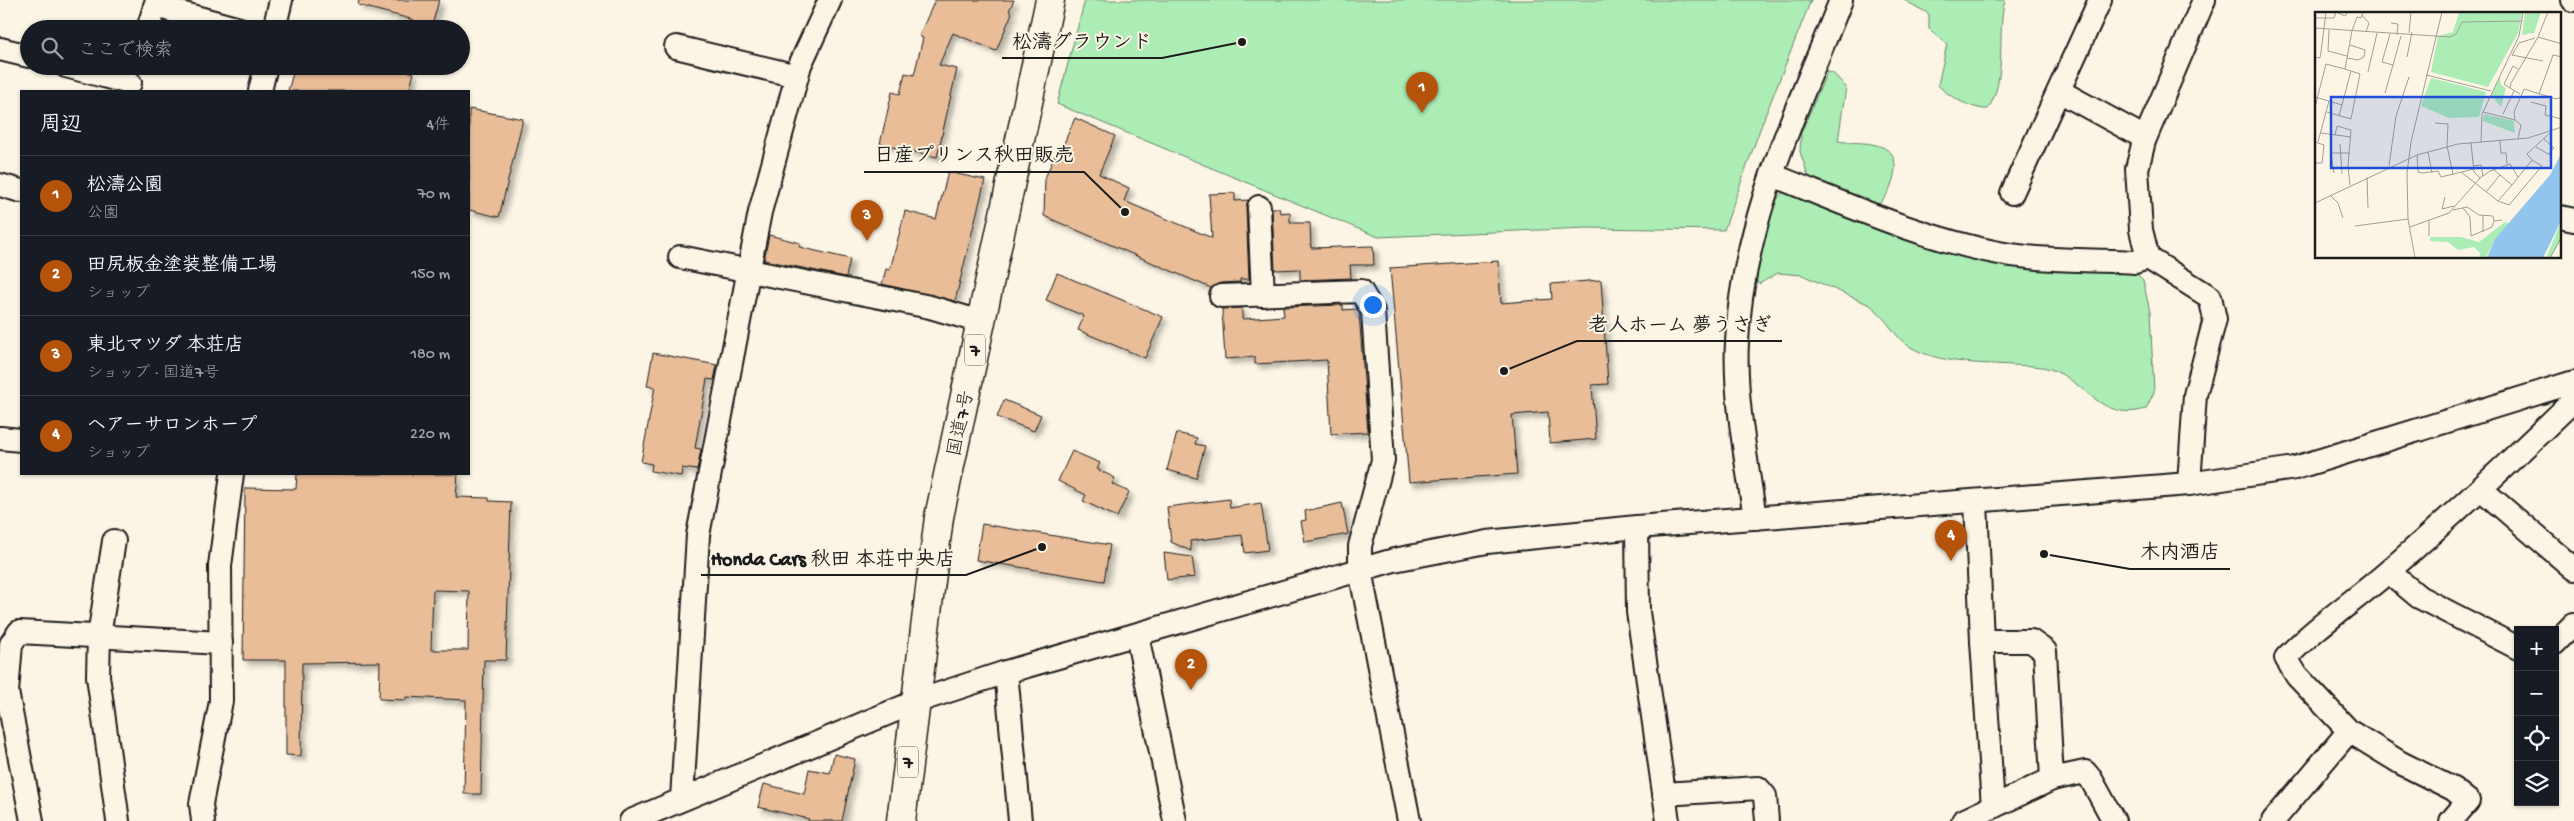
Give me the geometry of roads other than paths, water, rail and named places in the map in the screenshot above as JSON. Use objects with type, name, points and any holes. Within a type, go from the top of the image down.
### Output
[{"type":"highway","name":"国道7号","points":[[901,821],[939,518],[1050,0]]},
{"type":"street","points":[[276,20],[281,0]]},
{"type":"street","points":[[682,799],[698,535],[760,212],[797,76],[830,0]]},
{"type":"street","points":[[1755,518],[1746,450],[1736,344],[1740,298],[1750,243],[1772,175],[1841,0]]},
{"type":"street","points":[[2012,193],[2100,0]]},
{"type":"street","points":[[2189,484],[2195,394],[2215,319],[2210,297],[2148,258],[2141,230],[2137,169],[2145,138],[2204,0]]},
{"type":"street","points":[[151,20],[156,3],[211,20]]},
{"type":"street","points":[[676,47],[797,76]]},
{"type":"street","points":[[0,49],[20,54]]},
{"type":"street","points":[[108,75],[132,80]]},
{"type":"street","points":[[260,90],[264,75]]},
{"type":"street","points":[[2058,91],[2145,138]]},
{"type":"street","points":[[1772,175],[1943,240],[2000,253],[2051,258],[2135,262],[2148,258]]},
{"type":"street","points":[[0,185],[20,191]]},
{"type":"street","points":[[1260,207],[1263,295]]},
{"type":"street","points":[[680,257],[930,307],[981,322]]},
{"type":"street","points":[[1221,296],[1360,291],[1373,311],[1383,460],[1360,546],[1360,570],[1409,821]]},
{"type":"street","points":[[631,821],[915,702],[1006,672],[1394,560],[1487,542],[1637,527],[2189,484],[2295,468],[2574,382]]},
{"type":"street","points":[[2450,821],[2468,801],[2453,789],[2401,763],[2349,731],[2297,676],[2286,658],[2306,637],[2389,572],[2481,489],[2574,400]]},
{"type":"street","points":[[0,438],[20,440]]},
{"type":"street","points":[[203,821],[201,804],[221,701],[220,566],[232,475]]},
{"type":"street","points":[[2481,489],[2574,570]]},
{"type":"street","points":[[1976,502],[1982,641],[1993,807]]},
{"type":"street","points":[[1637,527],[1638,612],[1668,821]]},
{"type":"street","points":[[114,541],[98,636],[98,676],[118,821]]},
{"type":"street","points":[[2389,572],[2419,597],[2514,646]]},
{"type":"street","points":[[2559,639],[2574,624]]},
{"type":"street","points":[[32,821],[7,692],[10,644],[19,632],[221,643]]},
{"type":"street","points":[[1137,635],[1175,821]]},
{"type":"street","points":[[1982,641],[2031,641],[2045,651],[2052,779]]},
{"type":"street","points":[[1006,672],[1020,821]]},
{"type":"street","points":[[2273,821],[2349,731]]},
{"type":"street","points":[[1963,821],[2052,779],[2085,772],[2091,779],[2114,821]]},
{"type":"street","points":[[1664,794],[1758,788],[1765,796],[1767,821]]},
{"type":"place","name":"松濤グラウンド","points":[[1242,42]]},
{"type":"place","name":"松濤公園","points":[[1422,113]]},
{"type":"place","name":"日産プリンス秋田販売","points":[[1125,212]]},
{"type":"place","name":"東北マツダ 本荘店","points":[[867,241]]},
{"type":"place","name":"老人ホーム 夢うさぎ","points":[[1504,371]]},
{"type":"place","name":"Honda Cars 秋田 本荘中央店","points":[[1042,547]]},
{"type":"place","name":"木内酒店","points":[[2044,554]]},
{"type":"place","name":"ヘアーサロンホープ","points":[[1951,561]]},
{"type":"place","name":"田尻板金塗装整備工場","points":[[1191,690]]}]
